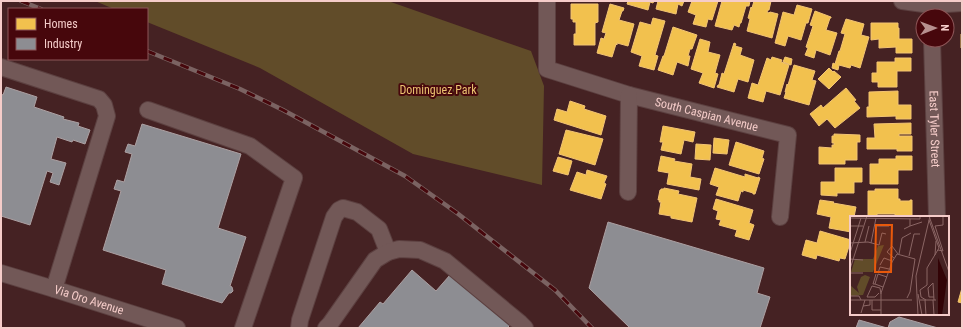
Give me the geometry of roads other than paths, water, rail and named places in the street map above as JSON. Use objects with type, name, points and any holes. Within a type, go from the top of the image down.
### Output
[{"type":"street","name":"South Caspian Avenue","points":[[547,1],[547,69],[629,95],[788,135],[780,217]]},
{"type":"street","points":[[902,1],[925,8]]},
{"type":"street","points":[[941,8],[962,4]]},
{"type":"street","name":"East Tyler Street","points":[[932,48],[937,216]]},
{"type":"street","points":[[1,67],[99,99],[104,106],[106,116],[54,289]]},
{"type":"street","points":[[628,192],[629,95]]},
{"type":"street","points":[[148,110],[250,146],[294,178],[243,328]]},
{"type":"street","points":[[299,328],[300,320],[331,224],[339,210],[344,208],[357,212],[379,229],[388,252]]},
{"type":"street","points":[[326,328],[375,260],[388,252],[400,249],[420,250],[445,261],[525,328]]},
{"type":"street","name":"Via Oro Avenue","points":[[1,273],[177,328]]},
{"type":"railway","points":[[21,1],[38,8]]},
{"type":"railway","points":[[148,51],[240,89],[283,110],[405,176],[457,213],[555,290],[592,328]]},
{"type":"park label","name":"Dominguez Park","points":[[438,90]]}]
